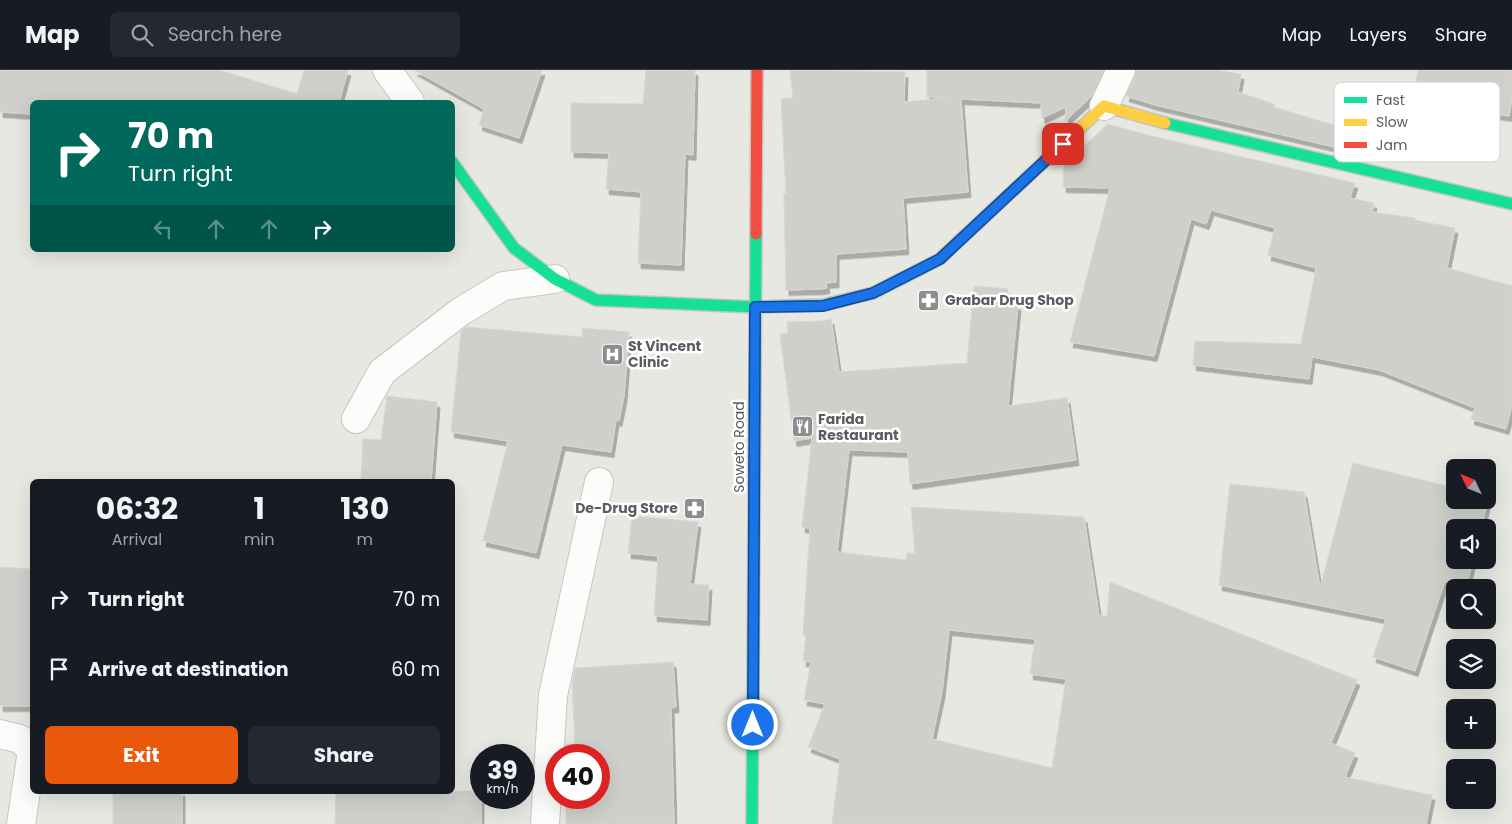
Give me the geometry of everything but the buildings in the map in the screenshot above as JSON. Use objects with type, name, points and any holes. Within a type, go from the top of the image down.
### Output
[{"type":"street","points":[[387,70],[409,100]]},
{"type":"street","name":"Soweto Road","points":[[752,824],[757,70]]},
{"type":"street","points":[[455,166],[514,248],[555,279],[596,300],[755,307],[823,306],[873,293],[940,259],[1104,106],[1121,70]]},
{"type":"street","points":[[1104,106],[1151,120],[1512,204]]},
{"type":"street","points":[[356,419],[382,372],[460,312],[503,286],[555,279]]},
{"type":"street","points":[[545,824],[553,695],[599,482]]},
{"type":"street","points":[[0,734],[20,739],[30,748]]},
{"type":"street","points":[[21,824],[30,763]]},
{"type":"traffic: fast","points":[[1165,123],[1512,204]]},
{"type":"traffic: fast","points":[[455,166],[514,248],[555,279],[596,300],[755,307],[823,305],[873,293],[940,259],[946,253]]},
{"type":"traffic: fast","points":[[752,824],[756,234]]},
{"type":"traffic: slow","points":[[946,253],[1104,106],[1165,123]]},
{"type":"traffic: jam","points":[[756,234],[757,70]]},
{"type":"place","name":"Grabar Drug Shop","points":[[929,300]]},
{"type":"place","name":"St Vincent Clinic","points":[[612,354]]},
{"type":"place","name":"Farida Restaurant","points":[[802,427]]},
{"type":"place","name":"De-Drug Store","points":[[694,508]]},
{"type":"route","points":[[753,725],[755,307],[823,306],[873,293],[940,259],[1063,144]]}]
